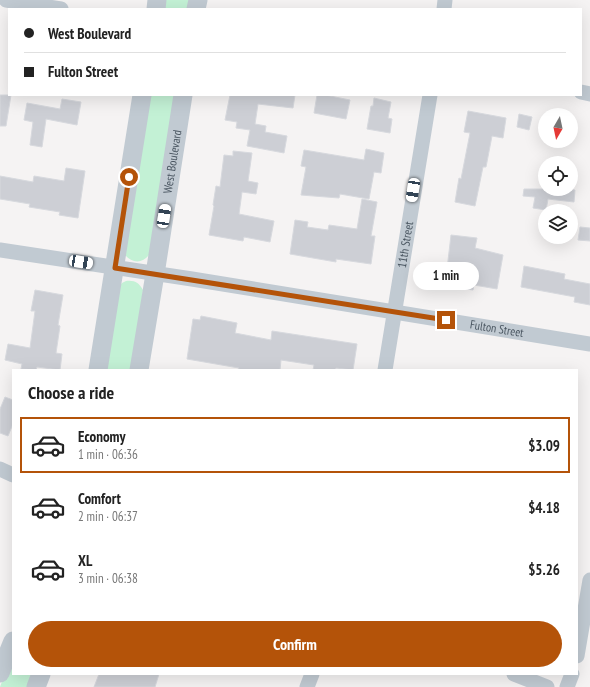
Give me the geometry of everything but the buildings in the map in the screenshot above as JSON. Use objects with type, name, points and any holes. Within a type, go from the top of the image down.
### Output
[{"type":"street","points":[[6,0],[55,8]]},
{"type":"street","points":[[98,369],[142,96]]},
{"type":"street","name":"West Boulevard","points":[[138,369],[155,274],[183,96]]},
{"type":"street","name":"11th Street","points":[[385,369],[430,96]]},
{"type":"street","name":"Fulton Street","points":[[0,250],[394,313],[506,329],[590,344]]},
{"type":"street","points":[[0,469],[12,474]]},
{"type":"street","points":[[578,650],[590,580]]},
{"type":"street","points":[[0,673],[12,643]]},
{"type":"street","points":[[36,687],[41,675]]},
{"type":"street","points":[[307,687],[312,675]]},
{"type":"street","points":[[517,675],[547,687]]},
{"type":"street","points":[[567,687],[572,675]]},
{"type":"green space","points":[[162,0],[190,0],[189,8],[162,8]]},
{"type":"green space","points":[[147,96],[176,96],[149,255],[143,260],[134,261],[125,255]]},
{"type":"green space","points":[[126,281],[136,282],[143,290],[132,369],[104,369],[119,287]]},
{"type":"green space","points":[[12,655],[12,675],[34,675],[28,687],[0,687]]},
{"type":"route","points":[[129,177],[115,268],[446,320]]}]
